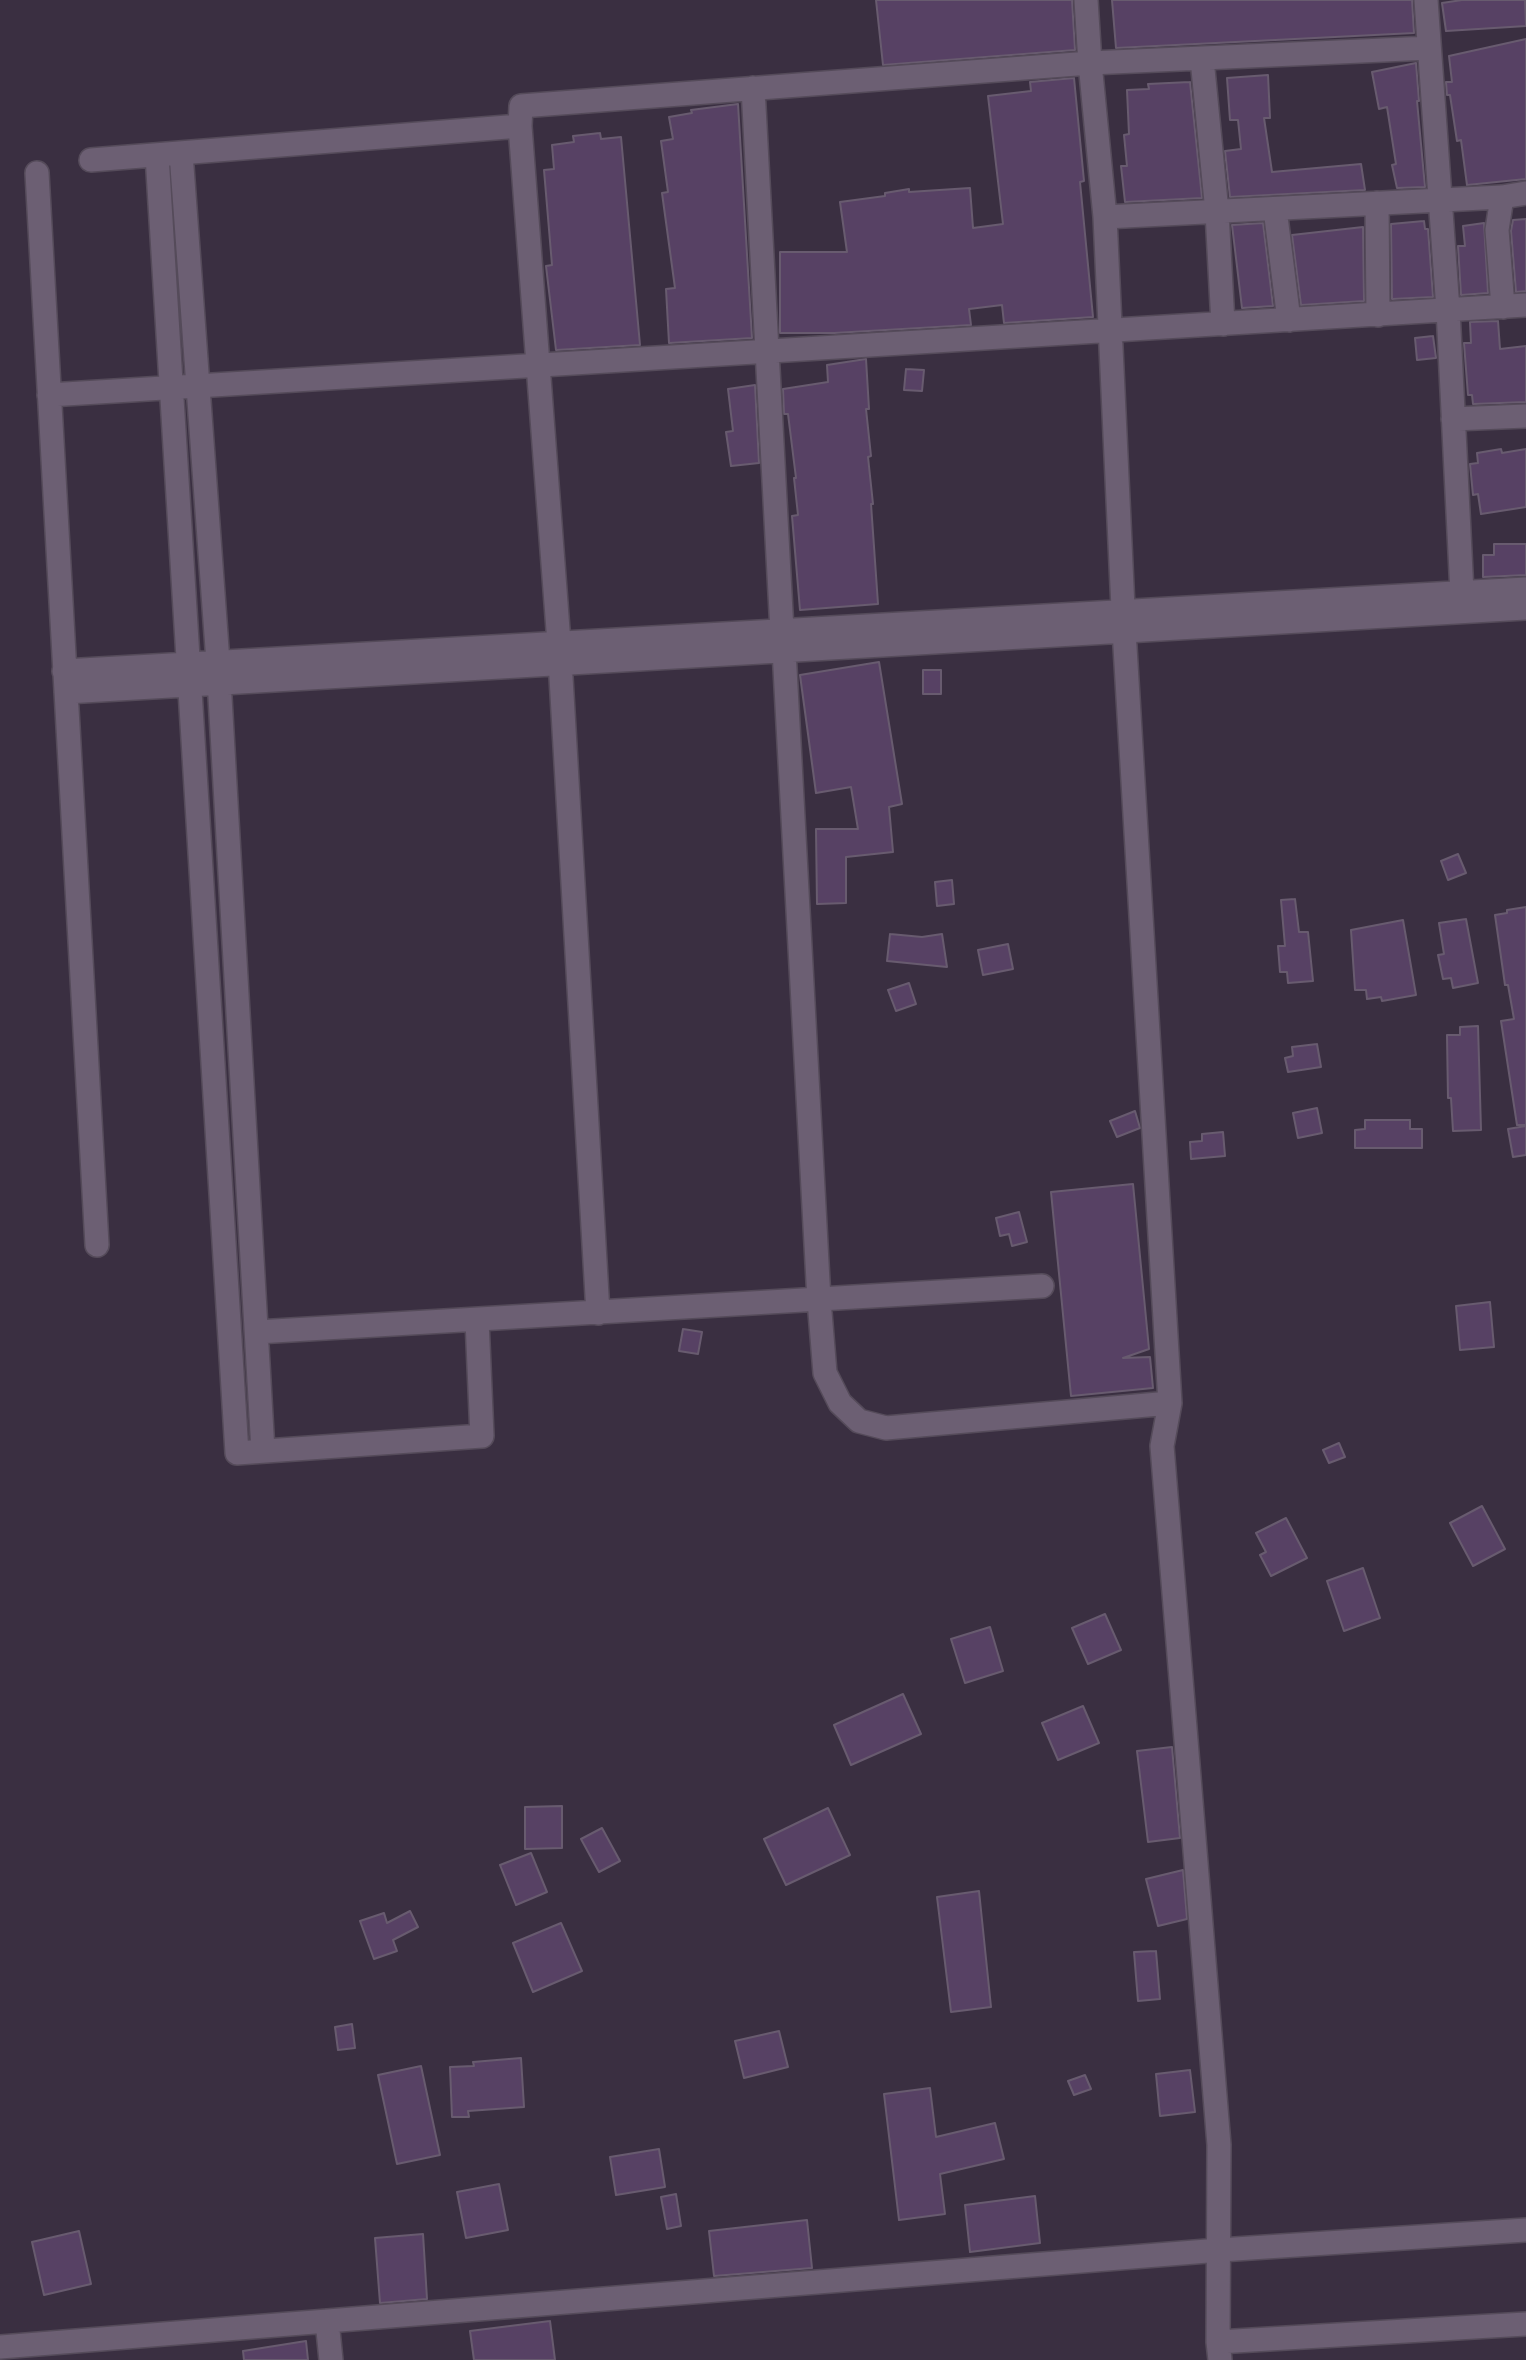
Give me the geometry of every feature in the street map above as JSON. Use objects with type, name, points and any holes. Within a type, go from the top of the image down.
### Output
[{"type":"street","points":[[1086,0],[1105,217],[1124,621],[1170,1403],[1162,1446],[1219,2145],[1219,2351],[1526,2324]]},
{"type":"street","points":[[1426,0],[1448,310],[1462,593]]},
{"type":"street","points":[[598,1313],[559,653],[520,126],[521,106],[1090,63],[1429,48]]},
{"type":"street","points":[[1202,59],[1217,212],[1223,324]]},
{"type":"street","points":[[752,88],[825,1373],[841,1403],[859,1421],[886,1428],[1170,1403]]},
{"type":"street","points":[[91,160],[520,126]]},
{"type":"street","points":[[181,153],[218,673],[263,1451]]},
{"type":"street","points":[[157,155],[237,1453],[482,1436],[477,1320]]},
{"type":"street","points":[[37,173],[97,1245]]},
{"type":"street","points":[[1105,217],[1502,197],[1526,193]]},
{"type":"street","points":[[49,395],[1515,306],[1497,230],[1502,197]]},
{"type":"street","points":[[1377,203],[1378,314]]},
{"type":"street","points":[[1275,208],[1289,320]]},
{"type":"street","points":[[1453,419],[1526,416]]},
{"type":"street","points":[[65,682],[1124,621],[1526,589]]},
{"type":"street","points":[[1124,621],[1526,608]]},
{"type":"street","points":[[257,1332],[1042,1286]]},
{"type":"street","points":[[0,2347],[1220,2249],[1526,2230]]},
{"type":"street","points":[[327,2320],[331,2360]]},
{"type":"building","points":[[876,0],[1072,0],[1075,50],[883,65]]},
{"type":"building","points":[[1112,0],[1412,0],[1414,33],[1116,48]]},
{"type":"building","points":[[1462,0],[1525,0],[1526,26],[1446,31],[1442,3]]},
{"type":"building","points":[[1526,39],[1526,179],[1467,185],[1461,140],[1457,141],[1450,95],[1447,95],[1446,82],[1452,82],[1449,56]]},
{"type":"building","points":[[1416,63],[1425,187],[1397,188],[1392,165],[1396,164],[1387,107],[1379,109],[1372,72]]},
{"type":"building","points":[[1268,75],[1270,118],[1264,118],[1272,172],[1361,164],[1365,190],[1230,197],[1225,151],[1241,149],[1238,120],[1230,120],[1227,78]]},
{"type":"building","points":[[1074,78],[1084,181],[1080,182],[1093,317],[1004,323],[1002,305],[969,309],[971,325],[834,333],[780,333],[780,252],[847,252],[840,202],[885,196],[885,193],[909,189],[909,192],[970,188],[973,228],[1003,224],[988,96],[1031,91],[1030,82]]},
{"type":"building","points":[[1190,82],[1202,198],[1125,202],[1121,166],[1127,166],[1124,135],[1129,134],[1127,90],[1149,89],[1148,84]]},
{"type":"building","points":[[738,104],[752,338],[669,343],[666,289],[675,288],[662,193],[668,192],[661,141],[673,139],[669,117],[692,113],[691,110]]},
{"type":"building","points":[[600,133],[601,139],[621,137],[640,345],[556,350],[546,266],[552,265],[544,170],[554,169],[552,145],[574,142],[573,136]]},
{"type":"building","points":[[1526,219],[1526,291],[1516,292],[1511,231],[1513,220]]},
{"type":"building","points":[[1424,221],[1425,229],[1428,229],[1433,297],[1392,299],[1391,224]]},
{"type":"building","points":[[1263,223],[1273,306],[1242,308],[1232,225]]},
{"type":"building","points":[[1484,223],[1488,293],[1461,295],[1458,246],[1465,246],[1463,226]]},
{"type":"building","points":[[1363,227],[1364,301],[1301,305],[1292,235]]},
{"type":"building","points":[[1498,321],[1500,349],[1526,346],[1526,402],[1473,404],[1472,395],[1468,395],[1464,343],[1471,343],[1470,322]]},
{"type":"building","points":[[1433,336],[1436,358],[1417,360],[1415,338]]},
{"type":"building","points":[[866,359],[869,409],[866,409],[871,456],[868,457],[878,604],[800,610],[792,516],[798,515],[796,478],[788,414],[784,414],[783,389],[828,382],[827,365]]},
{"type":"building","points":[[906,369],[924,370],[922,391],[904,390]]},
{"type":"building","points":[[755,385],[759,463],[731,466],[726,432],[733,431],[728,389]]},
{"type":"building","points":[[1501,449],[1502,453],[1526,449],[1526,507],[1481,514],[1478,494],[1473,495],[1470,464],[1478,463],[1477,453]]},
{"type":"building","points":[[1494,544],[1526,544],[1526,575],[1483,577],[1483,555],[1494,555]]},
{"type":"building","points":[[879,662],[902,804],[889,807],[893,852],[846,857],[846,903],[817,904],[816,829],[858,829],[851,787],[816,793],[800,675]]},
{"type":"building","points":[[923,670],[941,670],[941,694],[923,694]]},
{"type":"building","points":[[1458,854],[1466,873],[1448,880],[1441,861]]},
{"type":"building","points":[[952,880],[954,904],[937,906],[935,882]]},
{"type":"building","points":[[1295,899],[1299,932],[1308,932],[1313,981],[1288,983],[1287,972],[1280,972],[1278,946],[1285,946],[1281,900]]},
{"type":"building","points":[[1526,907],[1526,1125],[1517,1125],[1501,1021],[1514,1019],[1508,985],[1505,985],[1495,915]]},
{"type":"building","points":[[1466,919],[1478,983],[1453,988],[1451,978],[1443,979],[1438,955],[1444,954],[1439,923]]},
{"type":"building","points":[[1403,920],[1416,995],[1382,1001],[1381,997],[1367,999],[1366,990],[1355,990],[1351,930]]},
{"type":"building","points":[[890,934],[922,937],[942,934],[947,967],[887,961]]},
{"type":"building","points":[[1008,944],[1013,969],[983,975],[978,950]]},
{"type":"building","points":[[909,983],[916,1004],[896,1011],[888,990]]},
{"type":"building","points":[[1478,1026],[1481,1130],[1453,1131],[1451,1098],[1448,1098],[1447,1035],[1460,1035],[1460,1027]]},
{"type":"building","points":[[1317,1044],[1321,1067],[1288,1072],[1285,1058],[1293,1056],[1292,1047]]},
{"type":"building","points":[[1317,1108],[1322,1133],[1298,1138],[1293,1113]]},
{"type":"building","points":[[1135,1111],[1140,1128],[1117,1137],[1110,1121]]},
{"type":"building","points":[[1365,1120],[1410,1120],[1410,1129],[1422,1129],[1422,1148],[1355,1148],[1355,1130],[1365,1129]]},
{"type":"building","points":[[1526,1126],[1526,1155],[1513,1157],[1508,1129]]},
{"type":"building","points":[[1223,1132],[1225,1156],[1191,1159],[1190,1142],[1202,1141],[1202,1134]]},
{"type":"building","points":[[1133,1184],[1149,1349],[1123,1358],[1150,1357],[1153,1388],[1071,1396],[1051,1192]]},
{"type":"building","points":[[1019,1212],[1027,1242],[1012,1246],[1009,1234],[1000,1236],[996,1218]]},
{"type":"building","points":[[1490,1302],[1494,1347],[1460,1350],[1456,1306]]},
{"type":"building","points":[[683,1329],[702,1332],[698,1354],[679,1351]]},
{"type":"building","points":[[1339,1443],[1345,1457],[1329,1463],[1323,1450]]},
{"type":"building","points":[[1482,1506],[1505,1549],[1473,1566],[1450,1523]]},
{"type":"building","points":[[1286,1518],[1307,1558],[1271,1576],[1260,1555],[1266,1552],[1256,1533]]},
{"type":"building","points":[[1363,1568],[1380,1618],[1344,1631],[1327,1581]]},
{"type":"building","points":[[1105,1614],[1121,1650],[1088,1664],[1072,1628]]},
{"type":"building","points":[[990,1627],[1003,1671],[965,1683],[951,1639]]},
{"type":"building","points":[[903,1694],[921,1734],[851,1765],[834,1725]]},
{"type":"building","points":[[1083,1706],[1099,1743],[1058,1760],[1042,1723]]},
{"type":"building","points":[[1172,1747],[1180,1838],[1148,1842],[1137,1751]]},
{"type":"building","points":[[562,1806],[562,1848],[525,1849],[525,1807]]},
{"type":"building","points":[[828,1808],[850,1855],[786,1885],[764,1839]]},
{"type":"building","points":[[602,1828],[620,1861],[599,1872],[581,1839]]},
{"type":"building","points":[[531,1853],[547,1892],[516,1905],[500,1865]]},
{"type":"building","points":[[1183,1870],[1187,1919],[1158,1926],[1146,1879]]},
{"type":"building","points":[[979,1891],[991,2007],[951,2012],[937,1897]]},
{"type":"building","points":[[410,1911],[418,1927],[393,1940],[397,1951],[374,1959],[360,1921],[384,1913],[387,1923]]},
{"type":"building","points":[[561,1923],[582,1971],[533,1992],[513,1943]]},
{"type":"building","points":[[1156,1951],[1160,1999],[1138,2001],[1134,1952]]},
{"type":"building","points":[[352,2024],[355,2048],[338,2050],[335,2027]]},
{"type":"building","points":[[779,2031],[788,2067],[744,2078],[735,2041]]},
{"type":"building","points":[[521,2058],[524,2107],[468,2111],[469,2117],[452,2117],[450,2067]]},
{"type":"building","points":[[421,2066],[440,2155],[397,2164],[378,2075]]},
{"type":"building","points":[[1190,2070],[1195,2112],[1160,2116],[1156,2074]]},
{"type":"building","points":[[1085,2075],[1091,2089],[1074,2095],[1068,2081]]},
{"type":"building","points":[[930,2088],[936,2137],[995,2123],[1004,2159],[940,2174],[945,2214],[899,2220],[884,2094]]},
{"type":"building","points":[[659,2149],[665,2187],[616,2195],[610,2157]]},
{"type":"building","points":[[499,2184],[508,2230],[466,2238],[457,2192]]},
{"type":"building","points":[[676,2194],[681,2226],[667,2229],[661,2197]]},
{"type":"building","points":[[1035,2196],[1040,2243],[970,2252],[965,2205]]},
{"type":"building","points":[[807,2220],[812,2268],[714,2276],[709,2231]]},
{"type":"building","points":[[79,2231],[91,2284],[44,2295],[32,2242]]},
{"type":"building","points":[[423,2234],[427,2299],[380,2303],[375,2238]]},
{"type":"building","points":[[550,2321],[555,2360],[474,2360],[470,2331]]},
{"type":"building","points":[[306,2341],[308,2360],[244,2360],[243,2351]]}]
